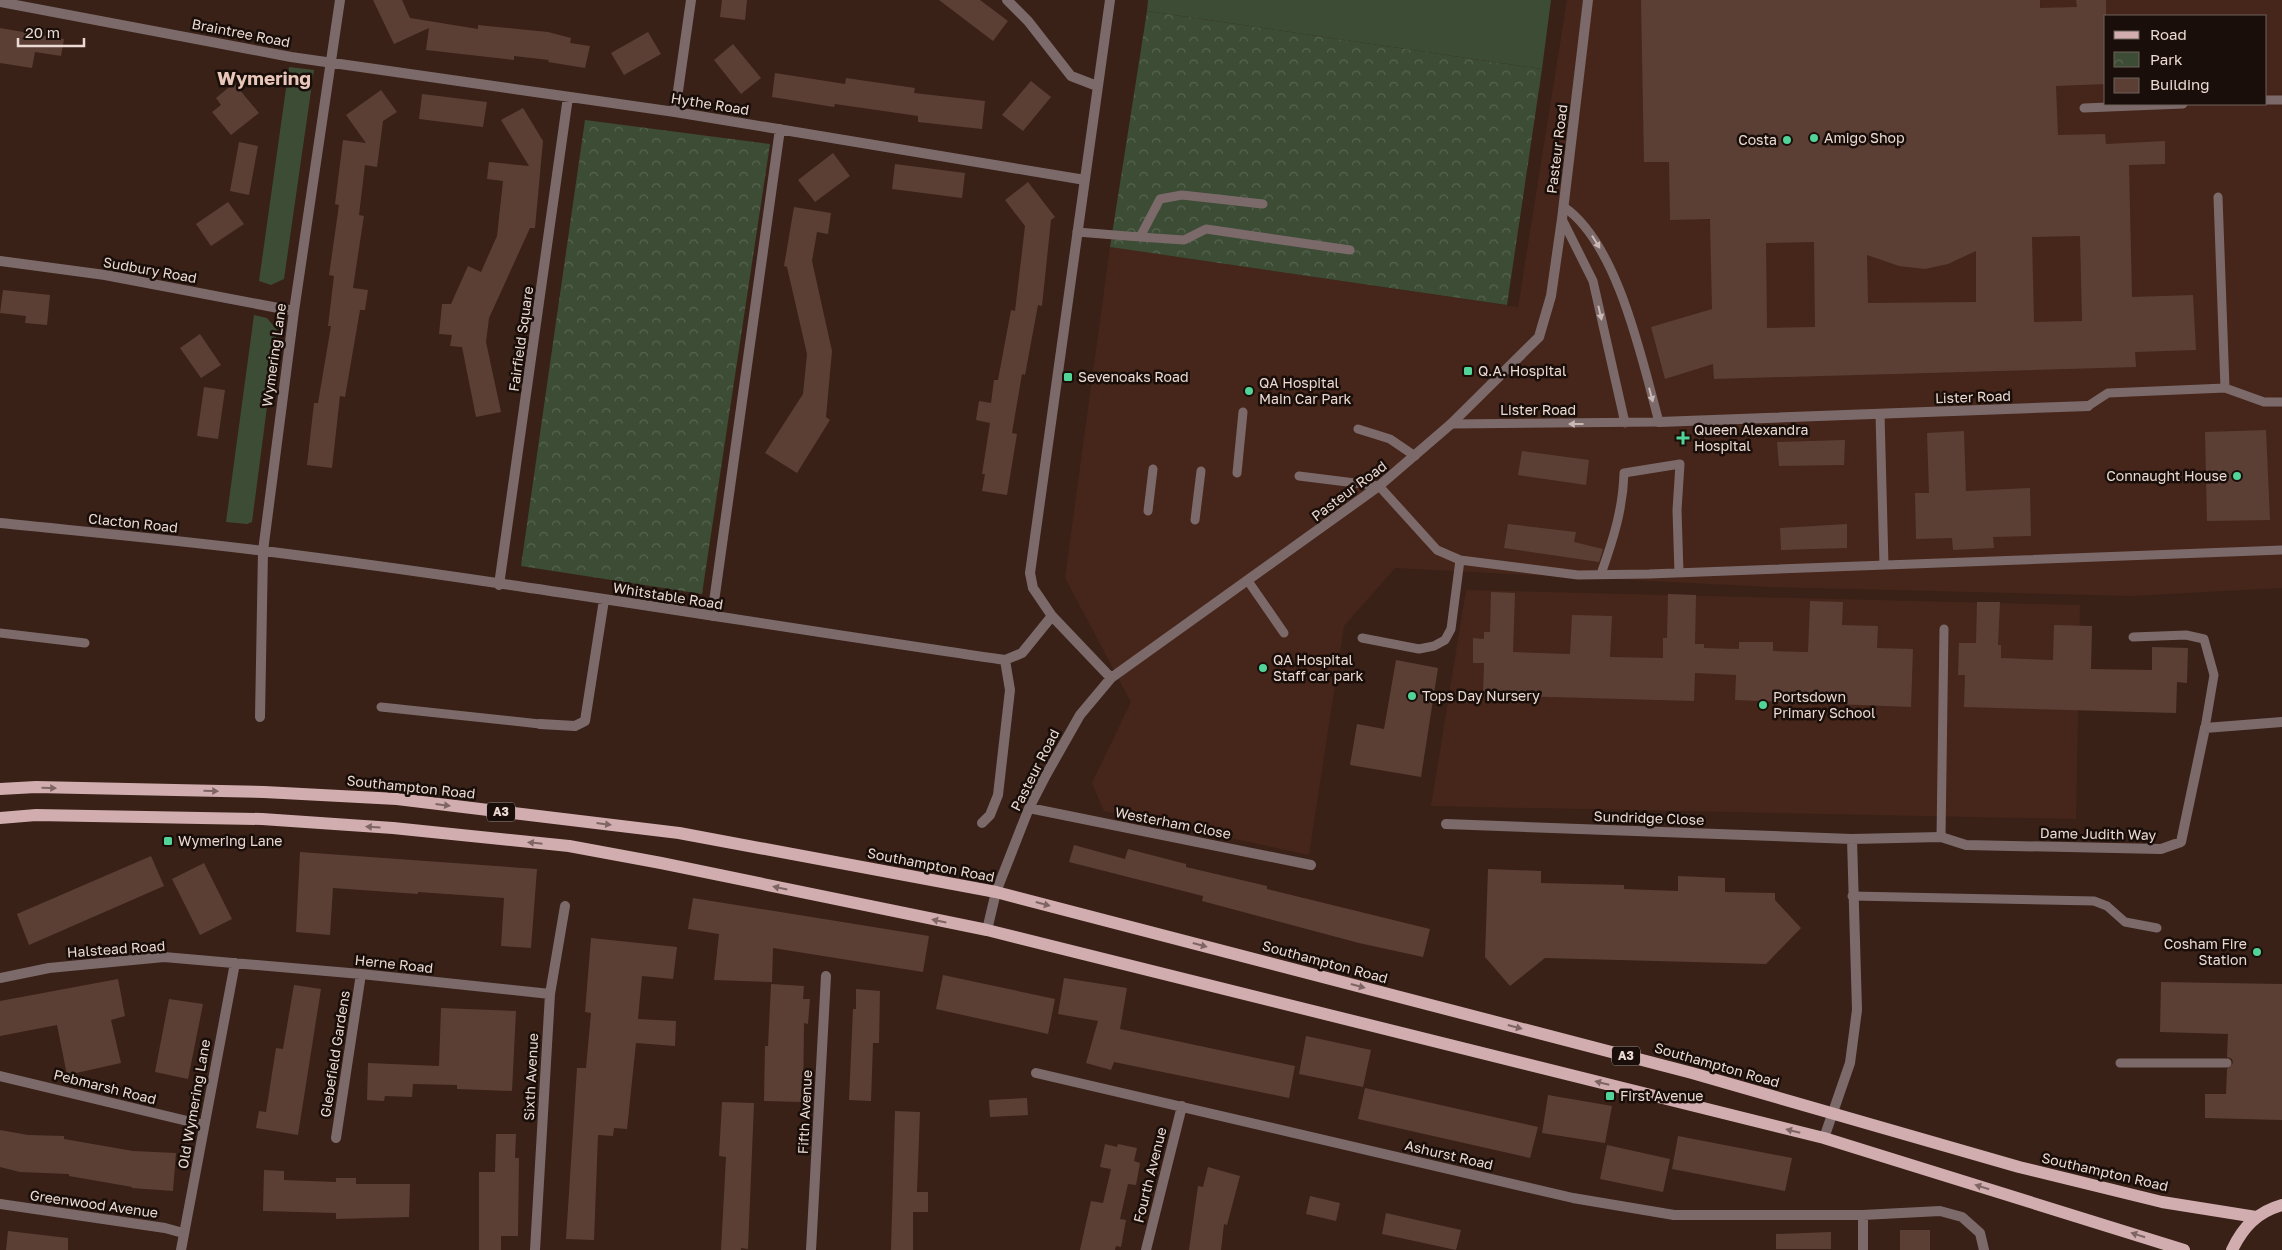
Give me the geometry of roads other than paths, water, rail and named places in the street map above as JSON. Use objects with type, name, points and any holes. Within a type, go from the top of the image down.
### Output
[{"type":"main road","name":"Southampton Road","points":[[0,790],[36,787],[264,792],[397,799],[679,833],[996,892],[1683,1070],[2019,1168],[2162,1202],[2256,1217]]},
{"type":"main road","name":"A3","points":[[0,818],[36,815],[262,819],[393,828],[569,846],[987,930],[1824,1138],[2184,1250]]},
{"type":"main road","points":[[2232,1250],[2241,1232],[2256,1217],[2270,1208],[2282,1205]]},
{"type":"street","name":"Wymering Lane","points":[[260,717],[263,551],[294,311],[340,0]]},
{"type":"street","points":[[675,112],[691,0]]},
{"type":"street","points":[[1007,0],[1028,21],[1071,76],[1097,86]]},
{"type":"street","points":[[1110,0],[1030,573],[1033,588],[1052,616],[1110,678]]},
{"type":"street","name":"Pasteur Road","points":[[987,930],[996,892],[1030,808],[1046,775],[1080,715],[1110,678],[1380,486],[1416,456],[1539,337],[1551,296],[1564,207],[1588,0]]},
{"type":"street","name":"Braintree Road","points":[[0,2],[291,57],[330,62]]},
{"type":"street","name":"Hythe Road","points":[[330,62],[675,112],[1084,180]]},
{"type":"street","name":"Fairfield Square","points":[[500,585],[568,97]]},
{"type":"street","points":[[712,616],[780,129]]},
{"type":"street","name":"Sudbury Road","points":[[0,261],[105,275],[294,311]]},
{"type":"street","name":"Lister Road","points":[[1659,422],[2088,406]]},
{"type":"street","name":"Clacton Road","points":[[0,523],[263,551]]},
{"type":"street","name":"Whitstable Road","points":[[263,551],[1005,660]]},
{"type":"street","points":[[540,724],[575,726],[585,721],[604,600]]},
{"type":"street","points":[[982,823],[990,814],[998,795],[1010,690],[1005,660],[1022,653],[1052,616]]},
{"type":"street","points":[[2205,728],[2282,722]]},
{"type":"street","name":"Dame Judith Way","points":[[1941,837],[1966,845],[2161,849],[2181,842],[2205,728]]},
{"type":"street","name":"Westerham Close","points":[[1030,808],[1311,865]]},
{"type":"street","name":"Sundridge Close","points":[[1446,824],[1852,839],[1941,837]]},
{"type":"street","points":[[1824,1138],[1834,1114],[1850,1062],[1858,1010],[1852,896],[1852,839]]},
{"type":"street","name":"Sixth Avenue","points":[[535,1250],[550,994],[565,906]]},
{"type":"street","name":"Halstead Road","points":[[0,978],[49,968],[164,957],[235,963]]},
{"type":"street","name":"Herne Road","points":[[235,963],[550,994]]},
{"type":"street","name":"Old Wymering Lane","points":[[181,1250],[235,963]]},
{"type":"street","name":"Glebefield Gardens","points":[[336,1138],[361,974]]},
{"type":"street","name":"Fifth Avenue","points":[[811,1250],[826,976]]},
{"type":"street","name":"Ashurst Road","points":[[1036,1073],[1573,1198],[1674,1215],[1863,1215],[1940,1212],[1962,1217],[1980,1233],[1984,1250]]},
{"type":"street","name":"Pebmarsh Road","points":[[0,1076],[204,1125]]},
{"type":"street","name":"Fourth Avenue","points":[[1146,1250],[1182,1106]]},
{"type":"street","name":"Greenwood Avenue","points":[[0,1204],[165,1228],[183,1233]]},
{"type":"street","points":[[1863,1215],[1863,1250]]},
{"type":"lane","points":[[2267,100],[2282,100]]},
{"type":"lane","points":[[2084,108],[2158,105]]},
{"type":"lane","points":[[1140,238],[1160,199],[1182,194],[1263,204]]},
{"type":"lane","points":[[2218,198],[2225,388]]},
{"type":"lane","points":[[1564,207],[1576,215],[1597,242],[1613,274],[1633,332],[1659,422]]},
{"type":"lane","points":[[1562,220],[1593,281],[1625,424]]},
{"type":"lane","points":[[1077,232],[1184,240],[1206,229],[1350,250]]},
{"type":"lane","name":"Lister Road","points":[[2088,406],[2108,393],[2225,388],[2264,402],[2282,402]]},
{"type":"lane","points":[[1237,473],[1243,412]]},
{"type":"lane","points":[[1880,414],[1884,565]]},
{"type":"lane","name":"Lister Road","points":[[1450,424],[1625,424],[1659,422]]},
{"type":"lane","points":[[1358,429],[1390,439],[1416,456]]},
{"type":"lane","points":[[1601,574],[1614,540],[1623,501],[1624,473],[1680,464],[1677,510],[1679,573]]},
{"type":"lane","points":[[1148,511],[1153,469]]},
{"type":"lane","points":[[1195,520],[1201,471]]},
{"type":"lane","points":[[1299,476],[1380,486],[1437,550],[1460,560],[1578,575],[1679,573],[2282,550]]},
{"type":"lane","points":[[1362,638],[1419,649],[1434,646],[1445,640],[1451,629],[1460,560]]},
{"type":"lane","points":[[1248,581],[1284,633]]},
{"type":"lane","points":[[1941,837],[1944,628]]},
{"type":"lane","points":[[0,633],[85,643]]},
{"type":"lane","points":[[2133,637],[2186,635],[2204,639],[2214,675],[2205,728]]},
{"type":"lane","points":[[381,707],[540,724]]},
{"type":"lane","points":[[1852,896],[2094,901],[2107,906],[2124,922],[2157,928]]},
{"type":"lane","points":[[2120,1062],[2227,1063]]},
{"type":"place","name":"Amigo Shop","points":[[1814,138]]},
{"type":"place","name":"Costa","points":[[1787,140]]},
{"type":"place","name":"Q.A. Hospital","points":[[1468,371]]},
{"type":"place","name":"Sevenoaks Road","points":[[1068,377]]},
{"type":"place","name":"QA Hospital Main Car Park","points":[[1249,391]]},
{"type":"place","name":"Queen Alexandra Hospital","points":[[1683,438]]},
{"type":"place","name":"Connaught House","points":[[2237,476]]},
{"type":"place","name":"QA Hospital Staff car park","points":[[1263,668]]},
{"type":"place","name":"Tops Day Nursery","points":[[1412,696]]},
{"type":"place","name":"Portsdown Primary School","points":[[1763,705]]},
{"type":"place","name":"Wymering Lane","points":[[168,841]]},
{"type":"place","name":"Cosham Fire Station","points":[[2257,952]]},
{"type":"place","name":"First Avenue","points":[[1610,1096]]},
{"type":"district","name":"Wymering","points":[[264,78]]}]
